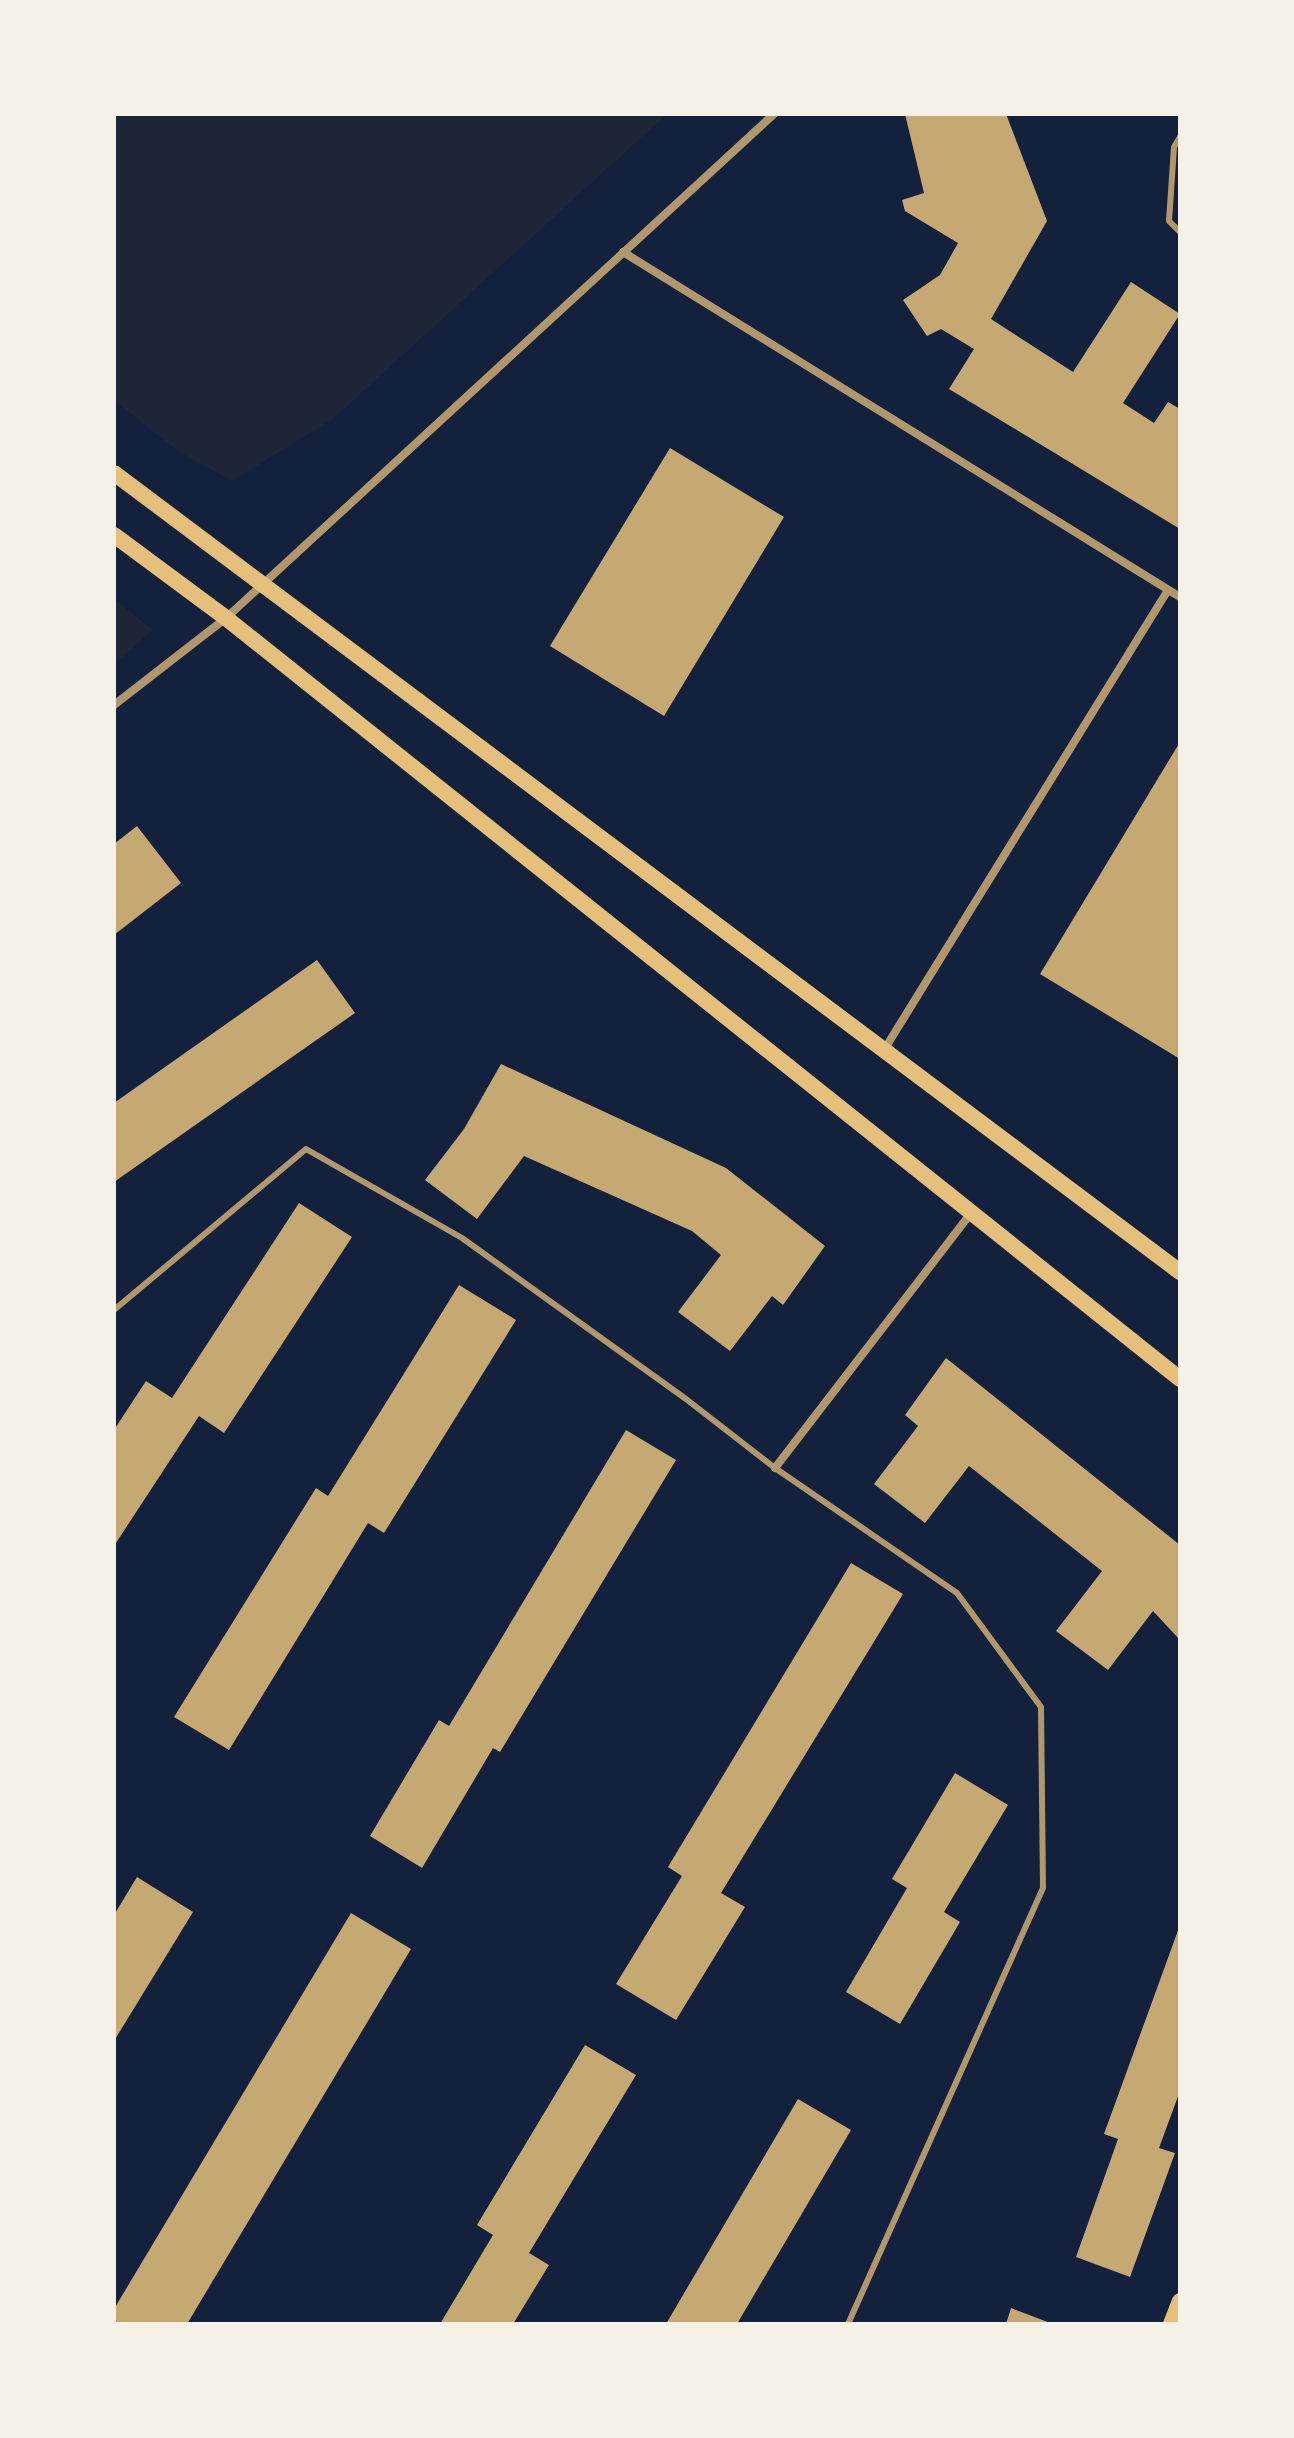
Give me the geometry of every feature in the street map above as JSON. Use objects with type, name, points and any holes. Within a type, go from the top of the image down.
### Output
[{"type":"main road","points":[[114,473],[1180,1272]]},
{"type":"main road","points":[[114,535],[226,618],[1180,1379]]},
{"type":"main road","points":[[1171,2324],[1180,2301]]},
{"type":"street","points":[[114,705],[226,618],[774,114]]},
{"type":"street","points":[[623,252],[1180,597]]},
{"type":"street","points":[[884,1050],[1168,590]]},
{"type":"street","points":[[775,1468],[971,1213]]},
{"type":"lane","points":[[1180,137],[1174,147],[1169,221],[1180,232]]},
{"type":"lane","points":[[114,1310],[306,1149],[462,1238],[686,1399],[775,1468],[957,1593],[1041,1707],[1043,1888],[848,2324]]},
{"type":"shaded area","points":[[114,114],[667,114],[333,419],[232,481],[176,450],[114,400]]},
{"type":"shaded area","points":[[114,599],[153,630],[114,664]]},
{"type":"building","points":[[905,114],[1006,114],[1047,221],[991,319],[1073,372],[1131,282],[1180,314],[1123,403],[1154,423],[1168,402],[1180,409],[1180,529],[949,389],[974,349],[941,329],[927,336],[903,300],[940,275],[958,243],[905,211],[902,200],[924,193]]},
{"type":"building","points":[[670,448],[784,517],[664,716],[550,646]]},
{"type":"building","points":[[1180,742],[1180,1059],[1040,974]]},
{"type":"building","points":[[137,826],[181,883],[114,935],[114,844]]},
{"type":"building","points":[[317,960],[355,1013],[114,1182],[114,1103]]},
{"type":"building","points":[[501,1064],[726,1168],[825,1246],[783,1305],[772,1296],[730,1351],[678,1312],[721,1255],[692,1231],[524,1156],[477,1219],[425,1180],[464,1129]]},
{"type":"building","points":[[299,1203],[352,1237],[224,1433],[199,1416],[114,1546],[114,1430],[146,1381],[172,1398]]},
{"type":"building","points":[[459,1285],[516,1320],[384,1533],[368,1523],[229,1750],[174,1717],[316,1488],[328,1496]]},
{"type":"building","points":[[946,1358],[1180,1545],[1180,1640],[1153,1611],[1108,1670],[1056,1631],[1102,1571],[969,1466],[925,1523],[874,1484],[918,1426],[905,1415]]},
{"type":"building","points":[[626,1430],[676,1460],[500,1752],[493,1748],[422,1868],[370,1836],[439,1720],[449,1726]]},
{"type":"building","points":[[851,1563],[903,1594],[721,1893],[745,1907],[676,2020],[616,1984],[682,1876],[668,1867]]},
{"type":"building","points":[[955,1773],[1008,1805],[944,1912],[960,1922],[900,2024],[846,1992],[907,1888],[892,1879]]},
{"type":"building","points":[[137,1877],[193,1912],[114,2041],[114,1915]]},
{"type":"building","points":[[351,1913],[411,1949],[187,2324],[114,2324],[114,2309]]},
{"type":"building","points":[[1180,1925],[1180,2091],[1159,2148],[1175,2153],[1130,2277],[1076,2257],[1118,2139],[1104,2134]]},
{"type":"building","points":[[585,2045],[636,2075],[529,2253],[549,2265],[513,2324],[440,2324],[493,2235],[477,2225]]},
{"type":"building","points":[[798,2099],[851,2130],[737,2324],[666,2324]]},
{"type":"building","points":[[1011,2308],[1053,2324],[1006,2324]]}]
